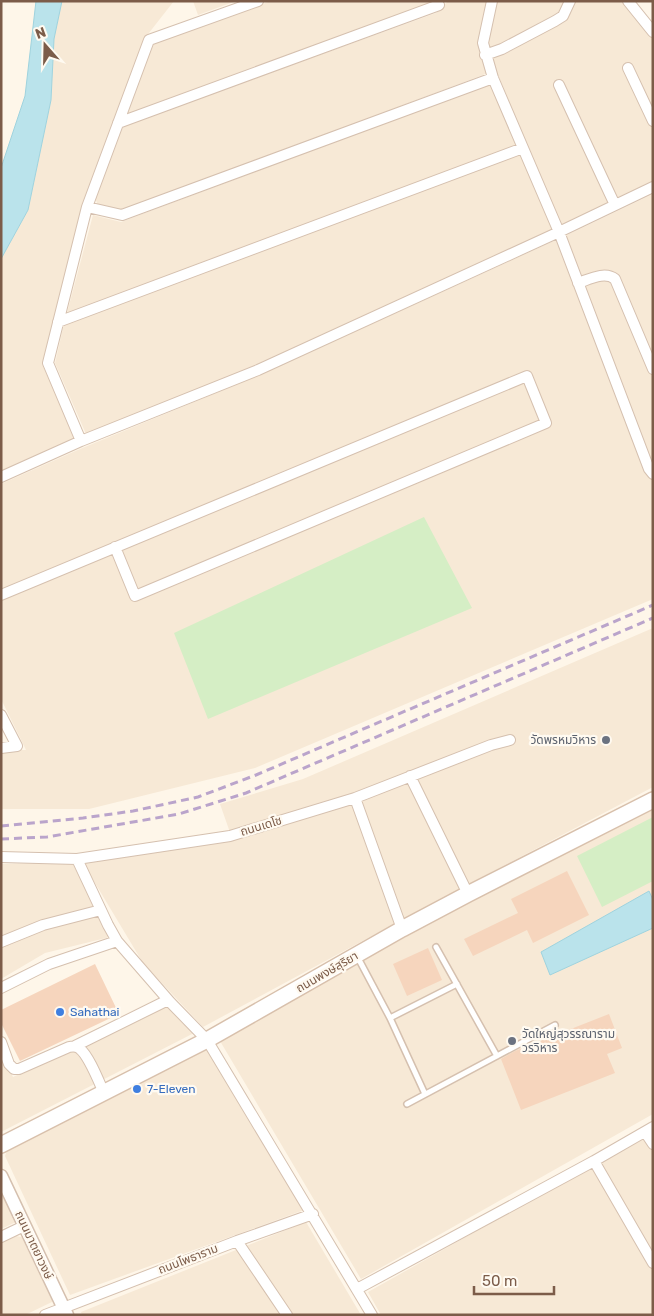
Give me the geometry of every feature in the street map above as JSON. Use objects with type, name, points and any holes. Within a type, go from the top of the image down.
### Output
[{"type":"main road","name":"ถนนพงษ์สุริยา","points":[[1,1146],[208,1040],[402,929],[653,800]]},
{"type":"street","points":[[81,441],[48,363],[86,206],[149,40],[258,1]]},
{"type":"street","points":[[492,1],[483,37],[485,55],[492,78],[559,232],[649,469],[653,474]]},
{"type":"street","points":[[485,55],[502,49],[563,16],[570,1]]},
{"type":"street","points":[[628,1],[653,32]]},
{"type":"street","points":[[118,123],[439,5]]},
{"type":"street","points":[[628,68],[653,121]]},
{"type":"street","points":[[86,206],[122,215],[492,78]]},
{"type":"street","points":[[559,85],[615,205]]},
{"type":"street","points":[[58,322],[523,148]]},
{"type":"street","points":[[1,477],[81,441],[258,370],[653,187]]},
{"type":"street","points":[[578,283],[605,275],[615,279],[653,369]]},
{"type":"street","points":[[1,594],[527,376],[546,423],[135,596],[115,547]]},
{"type":"street","points":[[1,715],[17,746],[1,748]]},
{"type":"street","name":"ถนนเดโช","points":[[1,857],[77,859],[230,836],[355,798],[491,745],[510,740]]},
{"type":"street","points":[[410,776],[468,894]]},
{"type":"street","points":[[355,798],[402,929]]},
{"type":"street","points":[[77,859],[117,941],[168,1000],[208,1040],[372,1315]]},
{"type":"street","points":[[1,942],[43,925],[101,910]]},
{"type":"street","points":[[1,988],[48,964],[117,941]]},
{"type":"street","points":[[1,1042],[8,1064],[14,1069],[20,1069],[69,1047],[76,1046],[168,1000]]},
{"type":"street","points":[[76,1046],[85,1055],[104,1093]]},
{"type":"street","points":[[357,1288],[649,1130],[653,1144]]},
{"type":"street","points":[[594,1161],[653,1263]]},
{"type":"street","name":"ถนนมาตยาวงษ์","points":[[1,1176],[65,1311]]},
{"type":"street","name":"ถนนโพธาราม","points":[[45,1315],[65,1311],[237,1241],[313,1214]]},
{"type":"street","points":[[1,1237],[24,1226]]},
{"type":"street","points":[[237,1241],[286,1315]]},
{"type":"lane","points":[[436,947],[497,1056]]},
{"type":"lane","points":[[357,955],[390,1018],[424,1094]]},
{"type":"lane","points":[[390,1018],[457,984]]},
{"type":"lane","points":[[407,1104],[555,1025]]},
{"type":"shaded area","points":[[62,1],[174,1],[145,38],[82,206],[42,364],[76,439],[1,471],[1,259],[28,210],[51,100],[54,39]]},
{"type":"shaded area","points":[[193,1],[236,1],[198,15]]},
{"type":"shaded area","points":[[271,1],[437,1],[124,115],[151,45],[167,37]]},
{"type":"shaded area","points":[[448,1],[621,1],[653,37],[653,183],[561,227],[496,70],[123,211],[98,205],[94,196],[121,127],[436,13]]},
{"type":"shaded area","points":[[490,84],[516,145],[67,313],[93,215],[121,222]]},
{"type":"shaded area","points":[[521,153],[555,230],[256,365],[86,434],[55,363],[64,324]]},
{"type":"shaded area","points":[[653,194],[653,599],[255,768],[89,809],[1,809],[1,750],[26,750],[1,699],[1,484],[80,449],[257,376]]},
{"type":"shaded area","points":[[653,628],[653,787],[203,1027],[143,963],[83,863],[233,841],[220,804],[303,779]]},
{"type":"shaded area","name":"วัดใหญ่สุวรรณาราม วรวิหาร","points":[[653,807],[653,1114],[361,1279],[220,1041],[441,917]]},
{"type":"shaded area","points":[[72,862],[110,937],[45,953],[1,979],[1,864]]},
{"type":"shaded area","points":[[167,1005],[194,1033],[1,1132],[1,1051],[13,1077]]},
{"type":"shaded area","points":[[206,1049],[304,1210],[70,1295],[5,1156],[8,1148]]},
{"type":"shaded area","points":[[653,1132],[653,1315],[381,1315],[368,1292]]},
{"type":"shaded area","points":[[1,1186],[18,1221],[1,1229]]},
{"type":"shaded area","points":[[306,1222],[361,1315],[82,1315],[81,1312]]},
{"type":"shaded area","points":[[16,1236],[26,1238],[54,1296],[52,1302],[25,1315],[1,1315],[1,1243]]},
{"type":"green space","points":[[424,517],[472,608],[208,719],[174,633]]},
{"type":"green space","points":[[653,817],[653,881],[602,907],[577,856]]},
{"type":"water","points":[[36,1],[62,1],[54,39],[51,100],[28,210],[1,259],[1,168],[25,96]]},
{"type":"water","points":[[649,891],[653,900],[653,928],[550,975],[541,952]]},
{"type":"building","points":[[567,871],[589,915],[533,943],[527,930],[473,956],[464,939],[518,913],[511,899]]},
{"type":"building","points":[[428,948],[442,980],[407,996],[393,964]]},
{"type":"building","name":"Sahathai","points":[[95,964],[119,1014],[20,1061],[1,1023],[1,1010]]},
{"type":"building","points":[[609,1014],[622,1048],[607,1054],[615,1073],[521,1110],[501,1059],[515,1051]]},
{"type":"railway","points":[[1,826],[133,811],[198,797],[256,775],[653,605]]},
{"type":"railway","points":[[1,839],[47,837],[179,814],[246,793],[653,618]]},
{"type":"place","name":"วัดพรหมวิหาร","points":[[606,740]]},
{"type":"place","name":"Sahathai","points":[[60,1012]]},
{"type":"place","name":"วัดใหญ่สุวรรณาราม วรวิหาร","points":[[512,1041]]},
{"type":"place","name":"7-Eleven","points":[[137,1089]]}]
